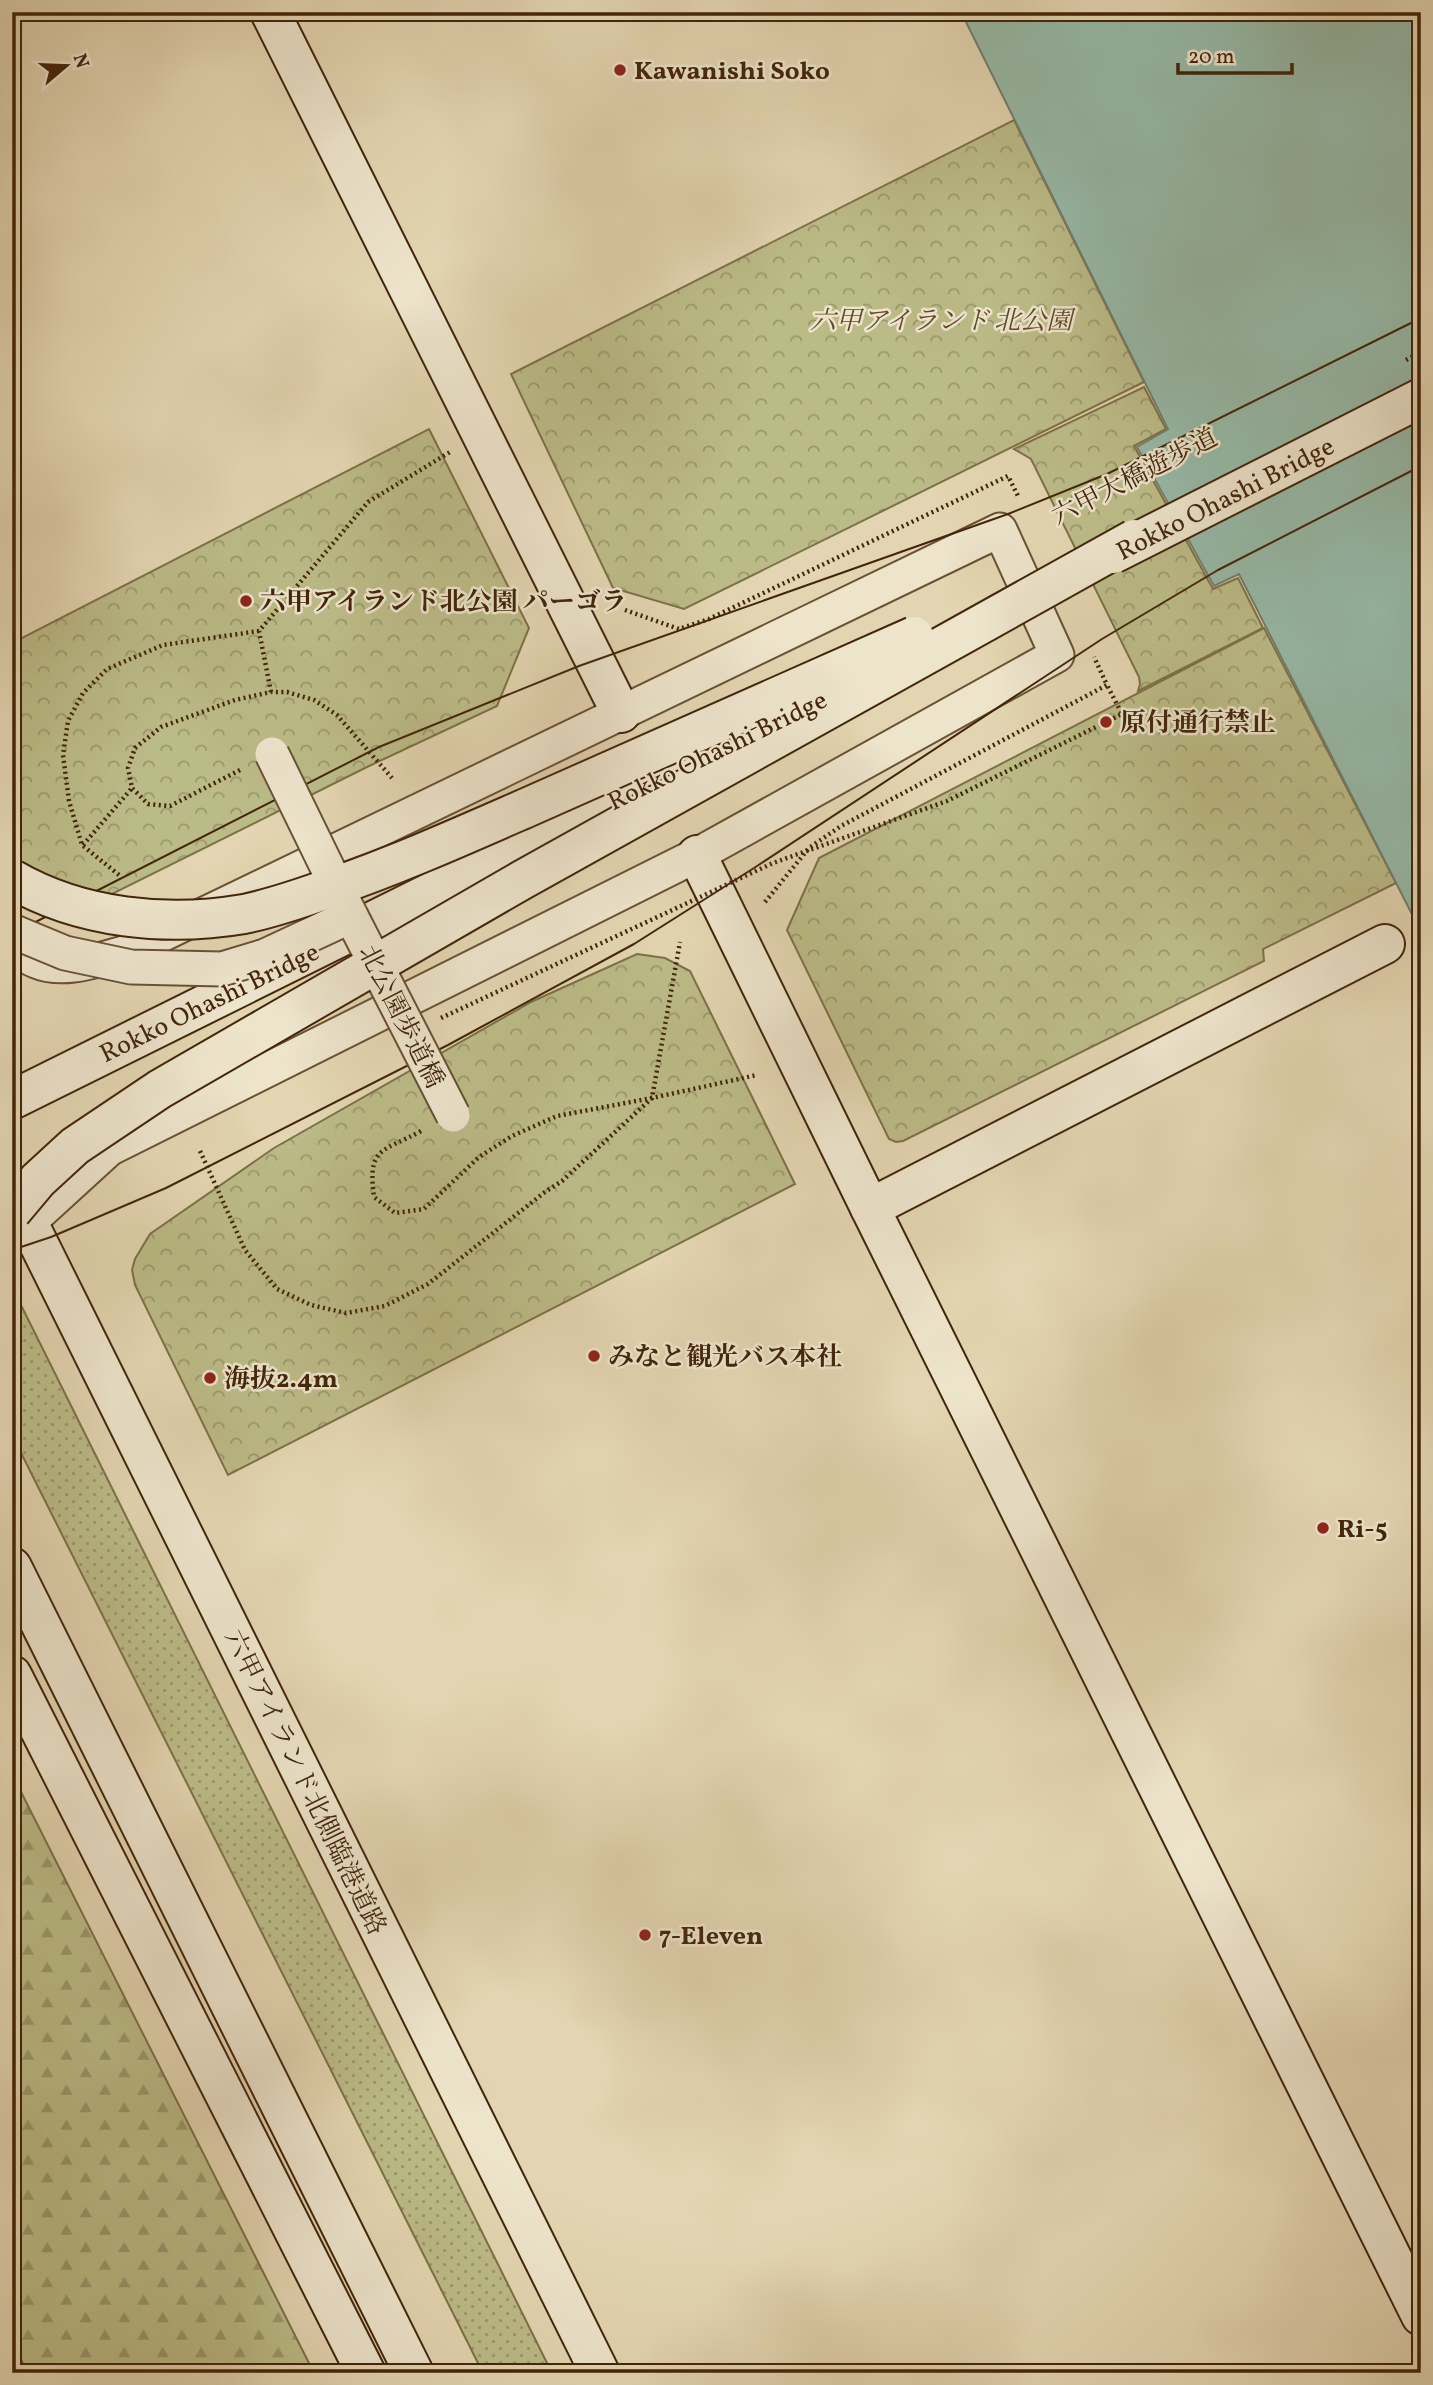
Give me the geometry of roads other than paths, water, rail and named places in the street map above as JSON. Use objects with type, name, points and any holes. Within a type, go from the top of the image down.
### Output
[{"type":"street","points":[[270,12],[621,713]]},
{"type":"street","name":"Rokko Ohashi Bridge","points":[[1134,539],[1421,396]]},
{"type":"street","name":"Rokko Ohashi Bridge","points":[[12,1100],[676,771],[1421,396]]},
{"type":"street","points":[[12,947],[38,962],[57,966],[84,963],[124,953],[1000,530],[1057,655],[697,855],[109,1149],[17,1208]]},
{"type":"street","points":[[12,879],[58,901],[104,914],[152,919],[197,919],[245,913],[292,901],[352,881],[454,839],[1134,539]]},
{"type":"street","points":[[17,1208],[38,1180],[75,1146],[160,1089],[522,880],[1134,539]]},
{"type":"street","name":"北公園歩道橋","points":[[272,754],[453,1115]]},
{"type":"street","points":[[697,855],[1421,2316]]},
{"type":"street","name":"北公園歩道橋","points":[[12,931],[65,953],[131,967],[222,970],[265,956],[351,916]]},
{"type":"street","points":[[870,1208],[1385,944]]},
{"type":"street","name":"六甲アイランド北側臨港道路","points":[[17,1208],[600,2373]]},
{"type":"street","points":[[12,1567],[414,2373]]},
{"type":"street","points":[[12,1675],[366,2373]]},
{"type":"tram line","points":[[12,934],[379,747],[579,666],[1008,514],[1107,474],[1421,318]]},
{"type":"tram line","points":[[12,1250],[51,1237],[166,1188],[448,1045],[634,944],[1102,639],[1218,570],[1421,466]]},
{"type":"place","name":"Kawanishi Soko","points":[[620,70]]},
{"type":"place","name":"六甲アイランド北公園 パーゴラ","points":[[246,601]]},
{"type":"place","name":"原付通行禁止","points":[[1106,722]]},
{"type":"place","name":"みなと観光バス本社","points":[[594,1356]]},
{"type":"place","name":"海抜2.4m","points":[[210,1378]]},
{"type":"place","name":"Ri-5","points":[[1323,1528]]},
{"type":"place","name":"7-Eleven","points":[[645,1935]]},
{"type":"park label","name":"六甲アイランド 北公園","points":[[941,320]]}]
